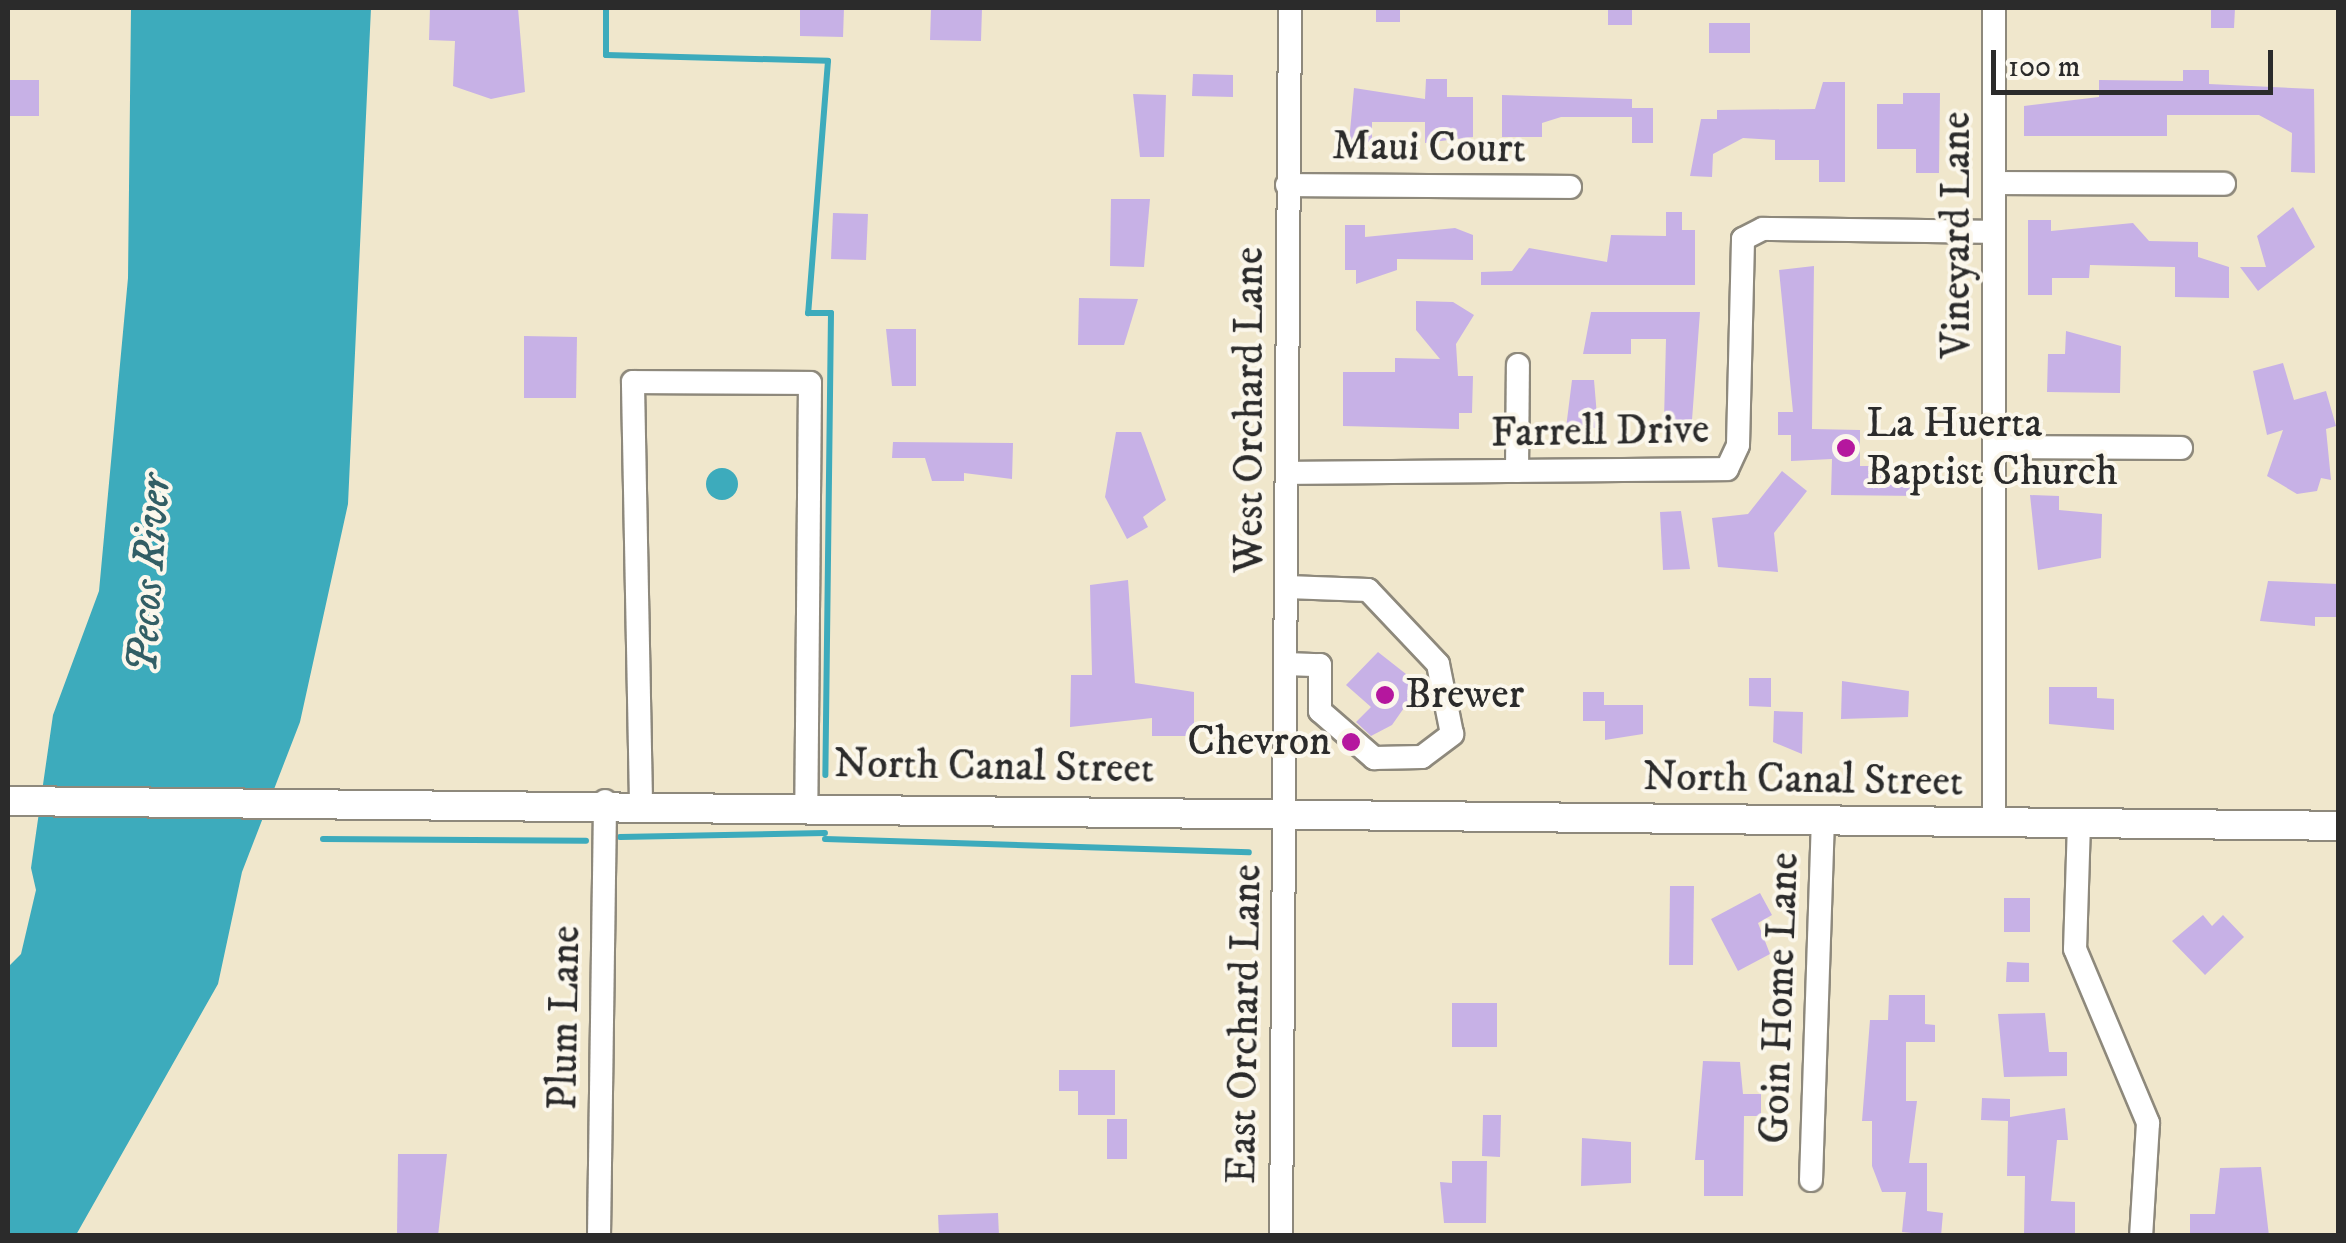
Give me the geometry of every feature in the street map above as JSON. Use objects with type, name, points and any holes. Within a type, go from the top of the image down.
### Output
[{"type":"main road","name":"North Canal Street","points":[[8,801],[642,802],[2338,826]]},
{"type":"street","name":"West Orchard Lane","points":[[1285,812],[1290,8]]},
{"type":"street","name":"Vineyard Lane","points":[[1994,8],[1994,822]]},
{"type":"street","points":[[1994,183],[2224,184]]},
{"type":"street","name":"Maui Court","points":[[1288,185],[1570,187]]},
{"type":"street","name":"Farrell Drive","points":[[1288,474],[1732,465],[1748,236],[1993,232]]},
{"type":"street","points":[[1517,471],[1518,365]]},
{"type":"street","points":[[642,802],[633,382],[810,383],[806,804]]},
{"type":"street","points":[[1996,447],[2181,448]]},
{"type":"street","points":[[1286,587],[1368,590],[1438,664],[1452,734],[1422,757],[1374,758],[1320,711],[1320,665],[1286,664]]},
{"type":"street","name":"Plum Lane","points":[[599,1236],[605,802]]},
{"type":"street","name":"East Orchard Lane","points":[[1280,1236],[1285,812]]},
{"type":"street","name":"Goin Home Lane","points":[[1812,1180],[1823,820]]},
{"type":"street","points":[[2079,823],[2075,949],[2148,1123],[2141,1236]]},
{"type":"water","name":"Pecos River","points":[[131,8],[371,8],[348,504],[300,722],[242,872],[218,984],[76,1235],[8,1236],[8,967],[21,954],[36,890],[31,868],[53,715],[99,591],[128,278]]},
{"type":"water","points":[[722,468],[734,472],[738,484],[734,496],[722,500],[710,496],[706,484],[710,472]]},
{"type":"building","points":[[430,8],[518,8],[525,92],[491,99],[453,86],[455,41],[429,40]]},
{"type":"building","points":[[800,8],[844,8],[843,37],[800,36]]},
{"type":"building","points":[[931,8],[982,8],[981,41],[930,40]]},
{"type":"building","points":[[1376,8],[1400,8],[1400,22],[1376,22]]},
{"type":"building","points":[[1608,8],[1632,8],[1632,25],[1608,25]]},
{"type":"building","points":[[2211,8],[2235,8],[2234,28],[2211,28]]},
{"type":"building","points":[[1709,23],[1750,23],[1750,53],[1709,53]]},
{"type":"building","points":[[2183,70],[2209,70],[2209,84],[2314,89],[2315,173],[2291,172],[2292,133],[2259,115],[2167,115],[2167,136],[2024,136],[2024,106],[2099,97],[2099,80],[2183,81]]},
{"type":"building","points":[[1193,74],[1233,75],[1233,97],[1192,96]]},
{"type":"building","points":[[1426,79],[1447,79],[1447,97],[1473,97],[1473,137],[1425,143],[1425,122],[1372,122],[1372,142],[1349,142],[1354,88],[1425,99]]},
{"type":"building","points":[[8,80],[39,80],[39,116],[8,116]]},
{"type":"building","points":[[1823,82],[1845,82],[1845,182],[1819,182],[1819,160],[1775,160],[1775,140],[1743,138],[1713,154],[1712,177],[1690,176],[1701,119],[1717,119],[1717,110],[1815,109]]},
{"type":"building","points":[[1903,93],[1940,93],[1939,173],[1916,173],[1916,149],[1877,149],[1877,104],[1903,104]]},
{"type":"building","points":[[1133,94],[1166,95],[1164,157],[1140,157]]},
{"type":"building","points":[[1502,95],[1632,99],[1632,117],[1561,117],[1542,123],[1542,137],[1502,137]]},
{"type":"building","points":[[1632,108],[1653,108],[1653,143],[1632,143]]},
{"type":"building","points":[[1111,199],[1150,199],[1144,267],[1110,266]]},
{"type":"building","points":[[2293,207],[2315,247],[2258,291],[2240,267],[2266,267],[2257,236]]},
{"type":"building","points":[[1666,212],[1682,212],[1682,230],[1695,230],[1695,285],[1481,285],[1481,272],[1512,271],[1529,248],[1607,262],[1611,235],[1666,236]]},
{"type":"building","points":[[833,213],[868,214],[866,260],[831,259]]},
{"type":"building","points":[[2028,220],[2051,220],[2051,231],[2133,223],[2149,241],[2198,242],[2198,257],[2229,267],[2229,298],[2175,297],[2175,267],[2090,265],[2089,278],[2052,278],[2052,295],[2028,295]]},
{"type":"building","points":[[1345,225],[1365,225],[1365,237],[1455,228],[1473,235],[1473,260],[1397,259],[1397,270],[1356,284],[1356,270],[1345,270]]},
{"type":"building","points":[[1814,266],[1812,429],[1860,430],[1860,466],[1920,466],[1919,496],[1831,495],[1832,459],[1791,461],[1791,435],[1778,435],[1778,412],[1793,412],[1779,270]]},
{"type":"building","points":[[1079,298],[1138,299],[1124,345],[1078,345]]},
{"type":"building","points":[[1416,301],[1453,302],[1474,315],[1456,344],[1458,376],[1473,376],[1472,413],[1459,413],[1459,429],[1343,426],[1343,372],[1395,372],[1395,358],[1440,359],[1416,330]]},
{"type":"building","points":[[1591,312],[1700,312],[1692,420],[1664,420],[1666,339],[1631,339],[1631,354],[1583,354]]},
{"type":"building","points":[[886,329],[916,329],[916,386],[892,386]]},
{"type":"building","points":[[2066,331],[2121,346],[2120,393],[2047,392],[2048,354],[2065,354]]},
{"type":"building","points":[[524,336],[577,337],[576,398],[524,398]]},
{"type":"building","points":[[2283,363],[2294,400],[2326,391],[2336,426],[2326,429],[2331,480],[2321,478],[2317,491],[2297,494],[2267,476],[2283,430],[2267,435],[2253,371]]},
{"type":"building","points":[[1572,380],[1594,380],[1598,428],[1566,428]]},
{"type":"building","points":[[1116,432],[1141,432],[1166,500],[1143,517],[1148,527],[1127,539],[1105,497]]},
{"type":"building","points":[[893,442],[1013,443],[1012,479],[964,473],[964,481],[932,481],[925,458],[892,458]]},
{"type":"building","points":[[1782,471],[1807,491],[1774,533],[1778,572],[1718,567],[1712,518],[1748,514]]},
{"type":"building","points":[[2030,495],[2059,496],[2059,510],[2102,514],[2101,558],[2038,570]]},
{"type":"building","points":[[1681,511],[1690,569],[1663,570],[1660,512]]},
{"type":"building","points":[[1128,580],[1135,683],[1194,692],[1194,736],[1152,736],[1152,718],[1070,727],[1071,675],[1092,675],[1090,585]]},
{"type":"building","points":[[2268,581],[2338,584],[2338,617],[2315,617],[2315,626],[2260,621]]},
{"type":"building","name":"Brewer","points":[[1378,652],[1420,685],[1392,725],[1371,736],[1356,722],[1371,707],[1346,685]]},
{"type":"building","points":[[1749,678],[1771,678],[1771,707],[1749,706]]},
{"type":"building","points":[[1842,681],[1909,691],[1908,717],[1841,719]]},
{"type":"building","points":[[2049,687],[2097,687],[2097,698],[2114,699],[2114,730],[2049,724]]},
{"type":"building","points":[[1583,692],[1604,692],[1604,705],[1643,705],[1643,734],[1605,740],[1605,721],[1583,721]]},
{"type":"building","points":[[1774,711],[1803,712],[1802,754],[1773,742]]},
{"type":"building","points":[[1670,886],[1694,886],[1693,965],[1669,965]]},
{"type":"building","points":[[1760,893],[1772,915],[1758,923],[1770,954],[1738,971],[1711,919]]},
{"type":"building","points":[[2004,898],[2030,898],[2030,932],[2004,932]]},
{"type":"building","points":[[2203,915],[2212,926],[2223,915],[2244,937],[2205,975],[2172,941]]},
{"type":"building","points":[[2007,962],[2029,963],[2029,982],[2006,982]]},
{"type":"building","points":[[1889,995],[1925,995],[1925,1024],[1935,1025],[1935,1042],[1906,1042],[1906,1101],[1917,1101],[1909,1163],[1927,1163],[1927,1211],[1943,1213],[1941,1236],[1902,1232],[1906,1192],[1882,1192],[1872,1166],[1872,1121],[1862,1121],[1870,1020],[1888,1020]]},
{"type":"building","points":[[1452,1003],[1497,1003],[1497,1047],[1452,1047]]},
{"type":"building","points":[[2045,1013],[2049,1052],[2067,1052],[2067,1076],[2004,1077],[1998,1014]]},
{"type":"building","points":[[1703,1061],[1740,1062],[1743,1094],[1761,1094],[1761,1116],[1744,1116],[1743,1196],[1704,1196],[1704,1160],[1695,1160]]},
{"type":"building","points":[[1059,1070],[1115,1070],[1115,1115],[1078,1115],[1078,1091],[1059,1091]]},
{"type":"building","points":[[1982,1098],[2010,1099],[2010,1117],[2065,1108],[2068,1140],[2057,1140],[2051,1201],[2075,1202],[2075,1236],[2024,1235],[2025,1176],[2007,1176],[2008,1121],[1981,1120]]},
{"type":"building","points":[[1483,1115],[1501,1115],[1500,1157],[1482,1156]]},
{"type":"building","points":[[1107,1119],[1127,1119],[1127,1159],[1107,1159]]},
{"type":"building","points":[[1582,1138],[1631,1142],[1631,1183],[1581,1186]]},
{"type":"building","points":[[398,1154],[447,1154],[438,1236],[397,1236]]},
{"type":"building","points":[[1452,1161],[1487,1161],[1486,1223],[1444,1223],[1440,1182],[1452,1183]]},
{"type":"building","points":[[2261,1167],[2269,1236],[2190,1236],[2190,1214],[2215,1214],[2220,1168]]},
{"type":"building","points":[[998,1213],[999,1236],[939,1236],[938,1215]]},
{"type":"waterway","points":[[606,8],[606,55],[828,61],[808,313],[831,313],[825,775]]},
{"type":"waterway","points":[[620,837],[825,833]]},
{"type":"waterway","points":[[323,839],[586,841]]},
{"type":"waterway","points":[[825,839],[1249,852]]},
{"type":"place","name":"La Huerta Baptist Church","points":[[1846,448]]},
{"type":"place","name":"Brewer","points":[[1385,695]]},
{"type":"place","name":"Chevron","points":[[1351,742]]}]
